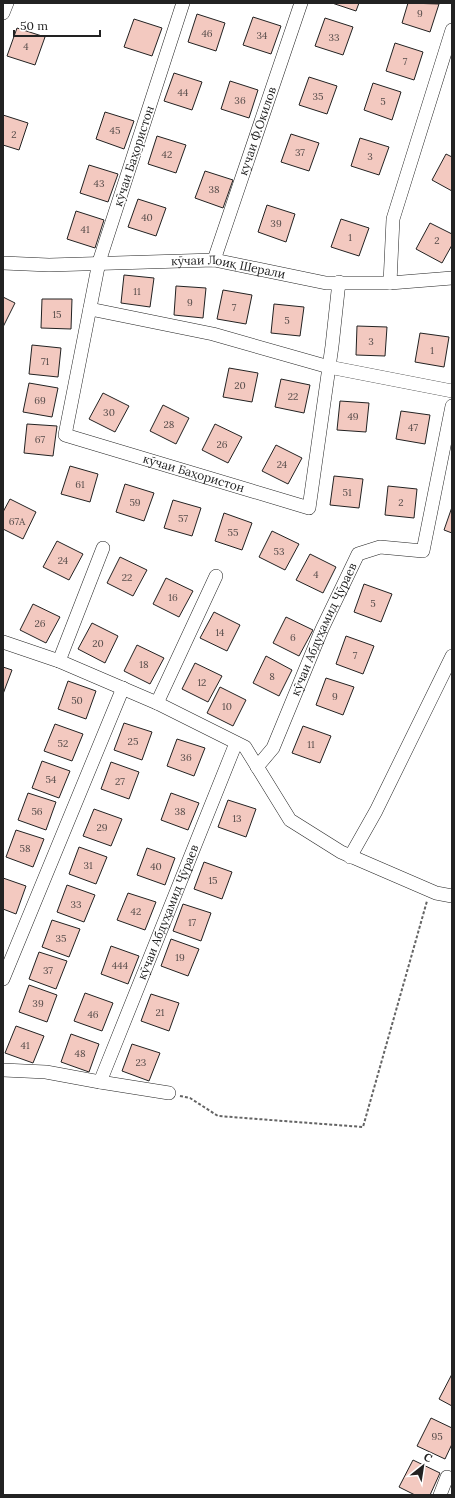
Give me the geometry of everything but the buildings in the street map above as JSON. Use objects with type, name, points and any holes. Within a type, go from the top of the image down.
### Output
[{"type":"street","points":[[3,13],[7,3]]},
{"type":"street","name":"кӯчаи Баҳористон","points":[[183,3],[99,262],[65,435],[309,508],[329,367],[339,282]]},
{"type":"street","name":"кучаи Ф.Окилов","points":[[214,260],[301,3]]},
{"type":"street","points":[[390,283],[393,219],[452,30]]},
{"type":"street","name":"кӯчаи Лоиқ Шерали","points":[[3,263],[49,265],[99,262],[214,260],[326,283],[390,283],[452,278]]},
{"type":"street","points":[[90,310],[213,334],[329,367],[452,391]]},
{"type":"street","name":"кӯчаи Абдуҳамид Ҷӯраев","points":[[257,767],[273,748],[322,629],[358,554],[380,547],[423,551],[452,406]]},
{"type":"street","points":[[59,661],[102,548]]},
{"type":"street","points":[[157,703],[216,576]]},
{"type":"street","points":[[3,642],[59,661],[123,688],[157,703],[245,747],[290,820],[350,857],[430,890],[452,896]]},
{"type":"street","points":[[350,857],[376,811],[452,656]]},
{"type":"street","points":[[3,979],[123,688]]},
{"type":"street","name":"кӯчаи Абдуҳамид Ҷӯраев","points":[[100,1082],[236,743]]},
{"type":"street","points":[[3,1070],[46,1072],[169,1093]]},
{"type":"street","points":[[440,1495],[450,1478]]},
{"type":"path","points":[[169,1093],[190,1098],[218,1116],[363,1127],[430,890]]}]
